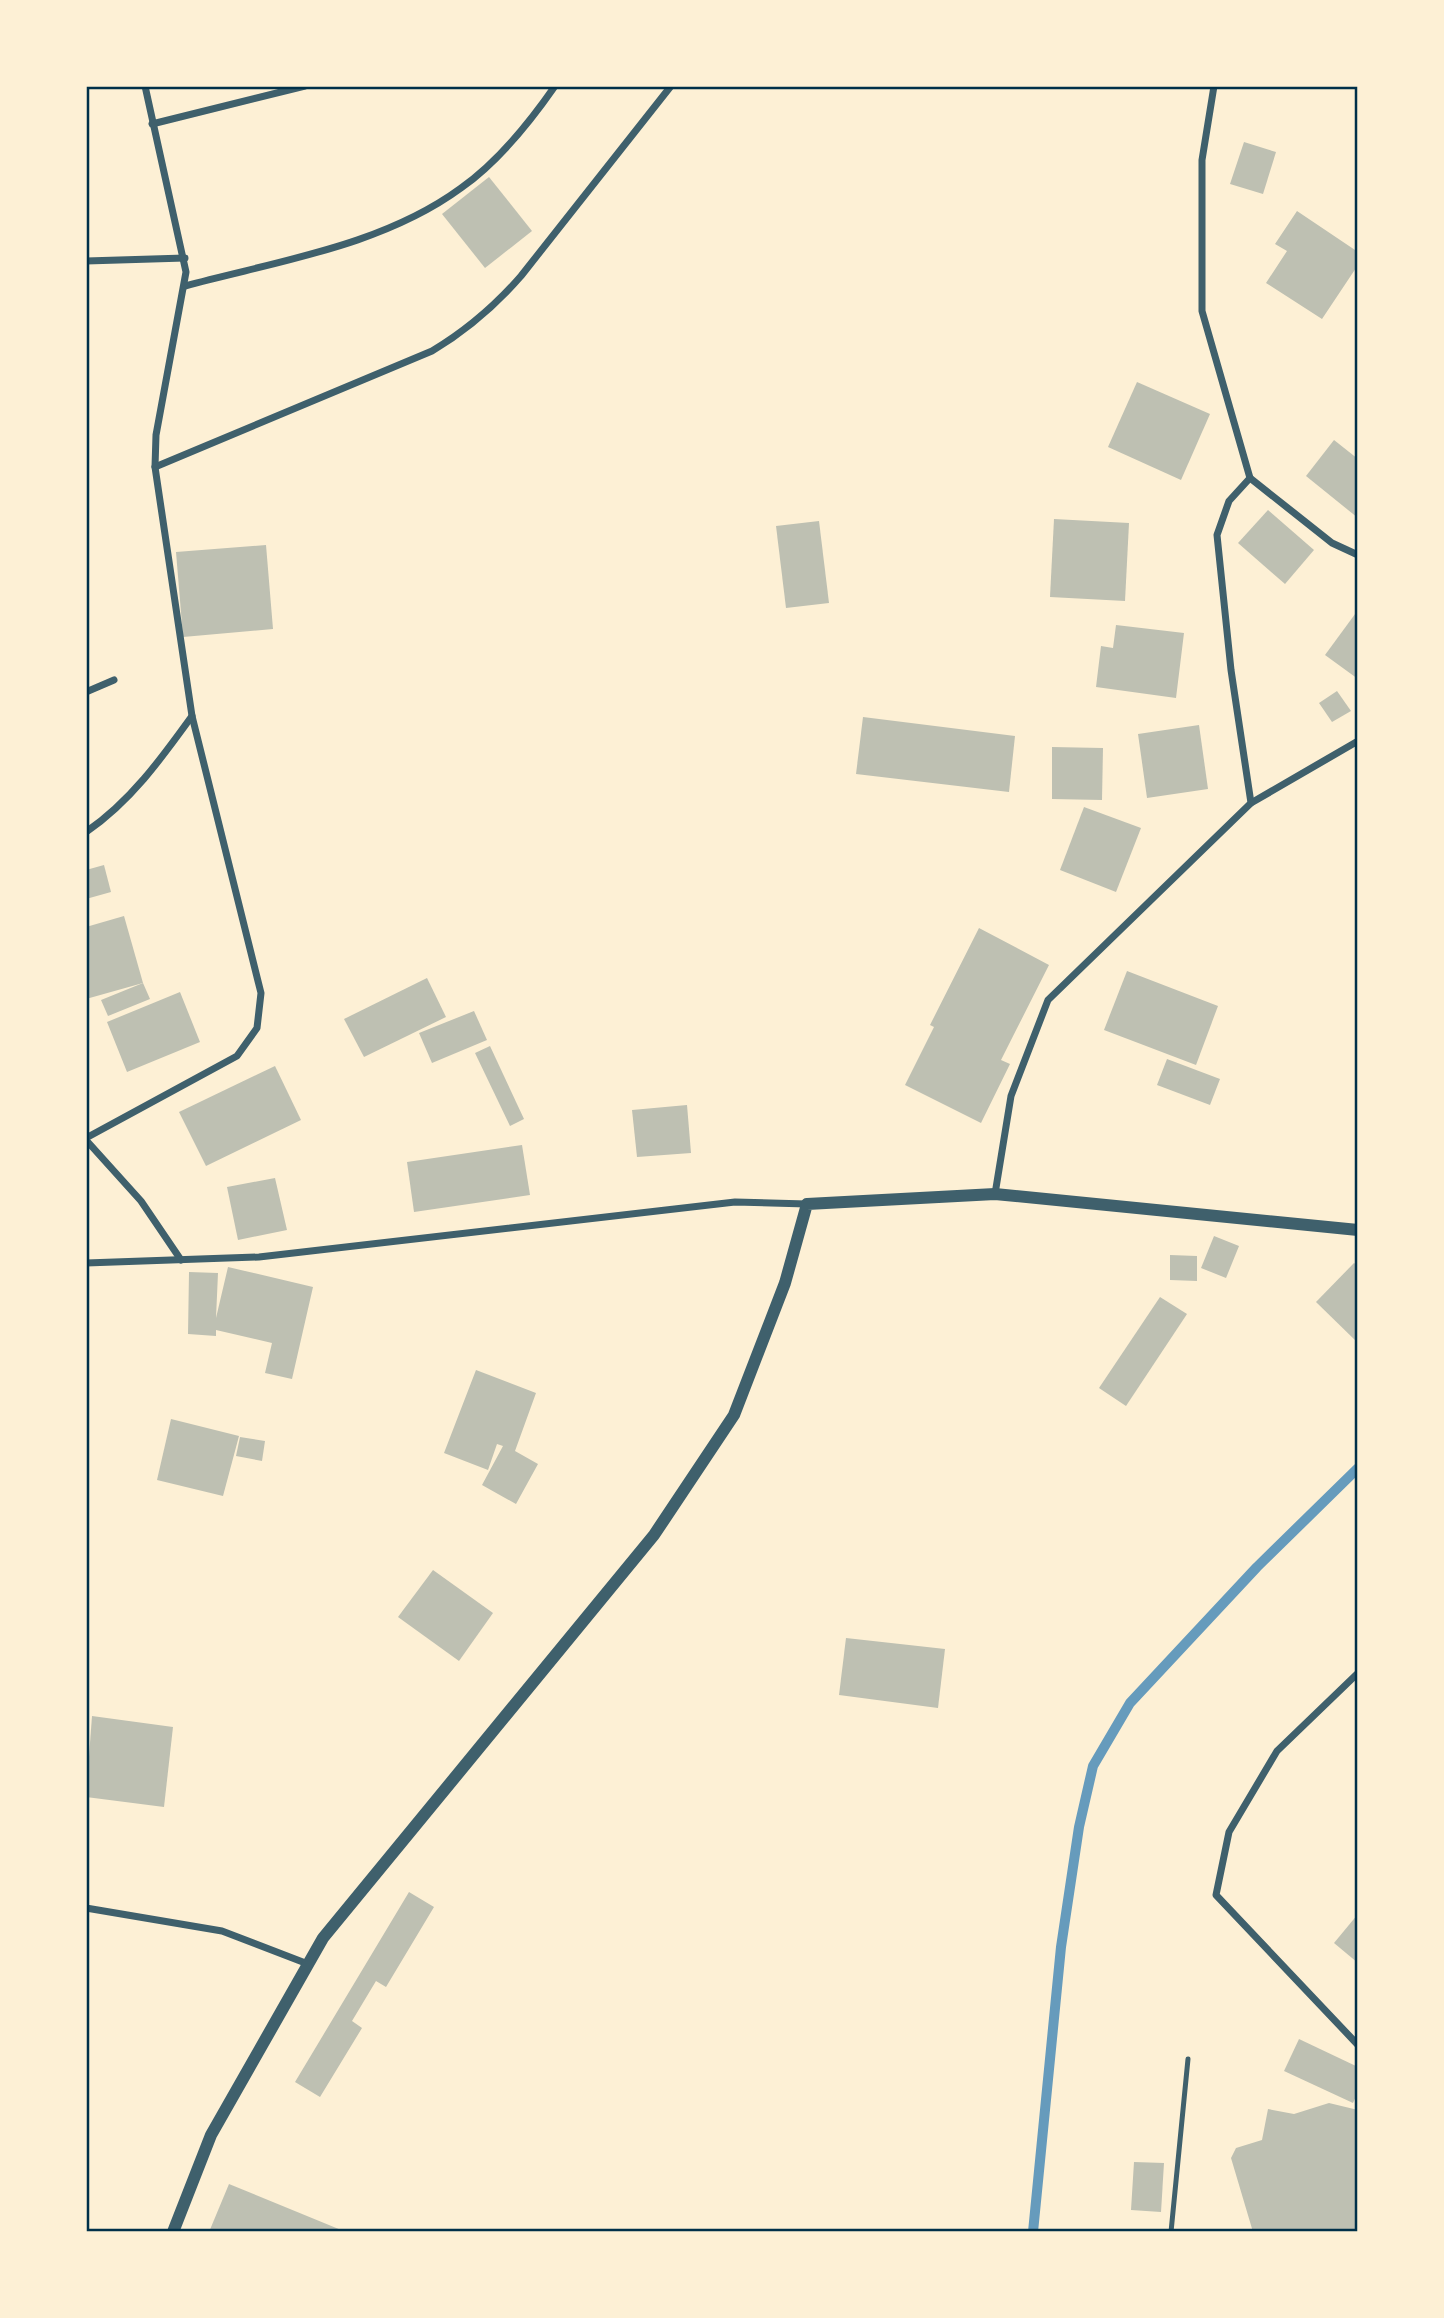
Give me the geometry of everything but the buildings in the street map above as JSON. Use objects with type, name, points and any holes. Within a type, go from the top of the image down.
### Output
[{"type":"street","points":[[145,86],[185,258],[185,286],[156,435],[155,467],[192,716],[261,993],[257,1028],[237,1056],[86,1139],[141,1201],[181,1260]]},
{"type":"street","points":[[152,124],[305,86]]},
{"type":"street","points":[[185,286],[369,237],[420,213],[462,188],[506,146],[555,86]]},
{"type":"street","points":[[155,467],[432,351],[465,331],[494,307],[521,276],[671,86]]},
{"type":"street","points":[[1214,86],[1202,160],[1202,311],[1250,478],[1332,543],[1358,555]]},
{"type":"street","points":[[86,261],[185,258]]},
{"type":"street","points":[[1250,478],[1229,501],[1217,535],[1231,670],[1251,803]]},
{"type":"street","points":[[86,692],[114,680]]},
{"type":"street","points":[[86,832],[110,816],[132,793],[192,716]]},
{"type":"street","points":[[995,1194],[1011,1096],[1048,1000],[1251,803],[1358,741]]},
{"type":"street","points":[[86,1263],[259,1257],[735,1202],[807,1204],[995,1194],[1358,1230]]},
{"type":"street","points":[[173,2232],[211,2135],[323,1938],[654,1535],[734,1415],[785,1283],[807,1204]]},
{"type":"street","points":[[1358,1673],[1277,1751],[1229,1832],[1216,1895],[1358,2045]]},
{"type":"street","points":[[86,1908],[222,1931],[309,1964]]},
{"type":"lane","points":[[1171,2232],[1188,2059]]},
{"type":"waterway","points":[[1033,2232],[1061,1947],[1079,1827],[1093,1766],[1130,1703],[1257,1567],[1358,1468]]}]
